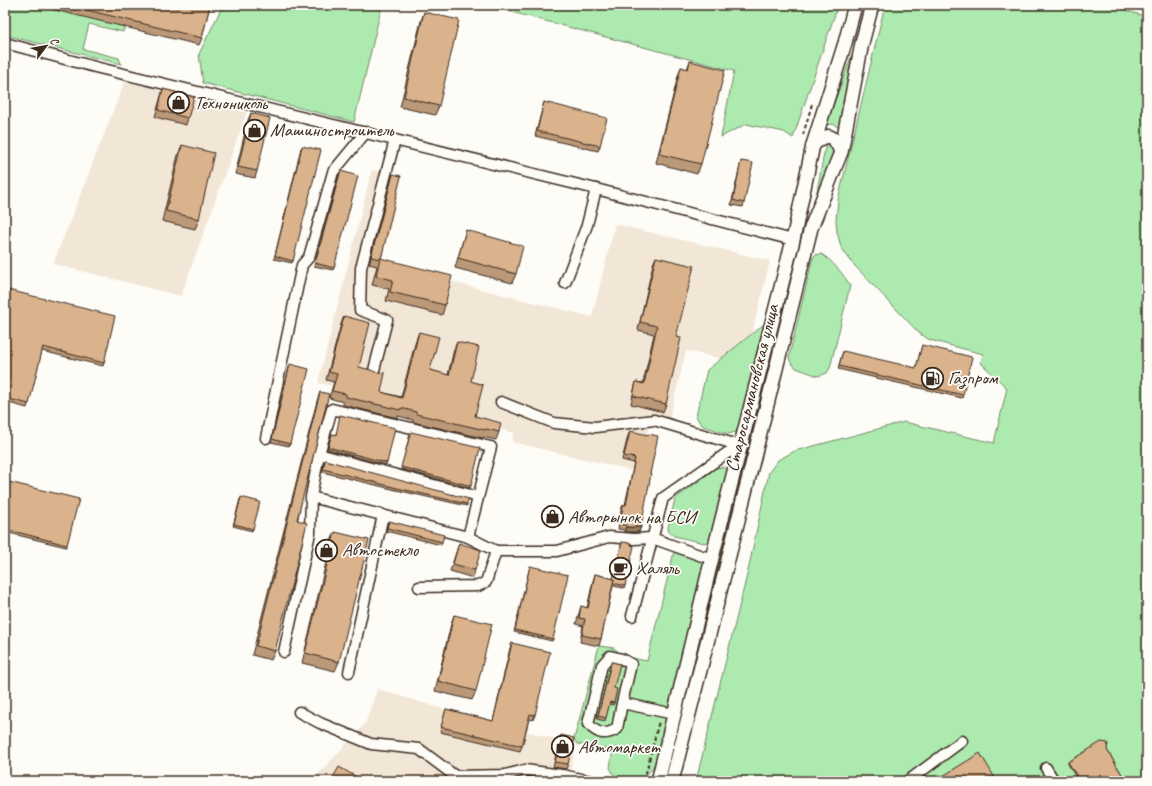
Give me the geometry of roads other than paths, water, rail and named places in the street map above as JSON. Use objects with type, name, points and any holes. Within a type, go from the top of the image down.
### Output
[{"type":"main road","name":"Старосармановская улица","points":[[658,781],[712,558],[793,240],[813,145],[855,5]]},
{"type":"main road","name":"Старосармановская улица","points":[[672,781],[754,461],[811,228],[841,152],[862,42],[872,5]]},
{"type":"main road","points":[[813,145],[820,138],[829,137],[834,139],[841,152]]},
{"type":"street","points":[[5,43],[95,67],[596,189],[793,240]]},
{"type":"street","points":[[266,438],[302,265],[309,257],[333,172],[366,132]]},
{"type":"street","points":[[373,374],[387,320],[360,310],[361,268],[395,140]]},
{"type":"street","points":[[565,283],[587,225],[596,189]]},
{"type":"street","points":[[501,402],[554,423],[595,427],[654,420],[741,446]]},
{"type":"street","points":[[284,652],[310,533],[312,497],[319,454],[332,409],[491,447],[468,537]]},
{"type":"street","points":[[632,616],[663,498],[727,453],[741,446]]},
{"type":"street","points":[[319,454],[478,497]]},
{"type":"street","points":[[312,497],[468,537],[496,551],[557,551],[610,537],[634,539],[652,538],[702,556],[712,558]]},
{"type":"street","points":[[349,672],[383,515]]},
{"type":"street","points":[[419,587],[478,586],[486,582],[496,551]]},
{"type":"street","points":[[610,656],[622,658],[631,664],[622,703],[617,729],[610,733],[596,732],[588,724],[602,664],[610,656]]},
{"type":"street","points":[[622,703],[674,714]]},
{"type":"street","points":[[299,712],[320,723],[371,744],[419,749],[455,776],[505,775],[525,770],[591,781]]},
{"type":"street","points":[[908,781],[962,741]]},
{"type":"street","points":[[1046,768],[1054,781]]},
{"type":"place","name":"Технониколь","points":[[179,103]]},
{"type":"place","name":"Машиностроитель","points":[[254,130]]},
{"type":"place","name":"Газпром","points":[[932,378]]},
{"type":"place","name":"Авторынок на БСИ","points":[[552,517]]},
{"type":"place","name":"Автостекло","points":[[326,550]]},
{"type":"place","name":"Халяль","points":[[621,568]]},
{"type":"place","name":"Автомаркет","points":[[563,747]]}]
